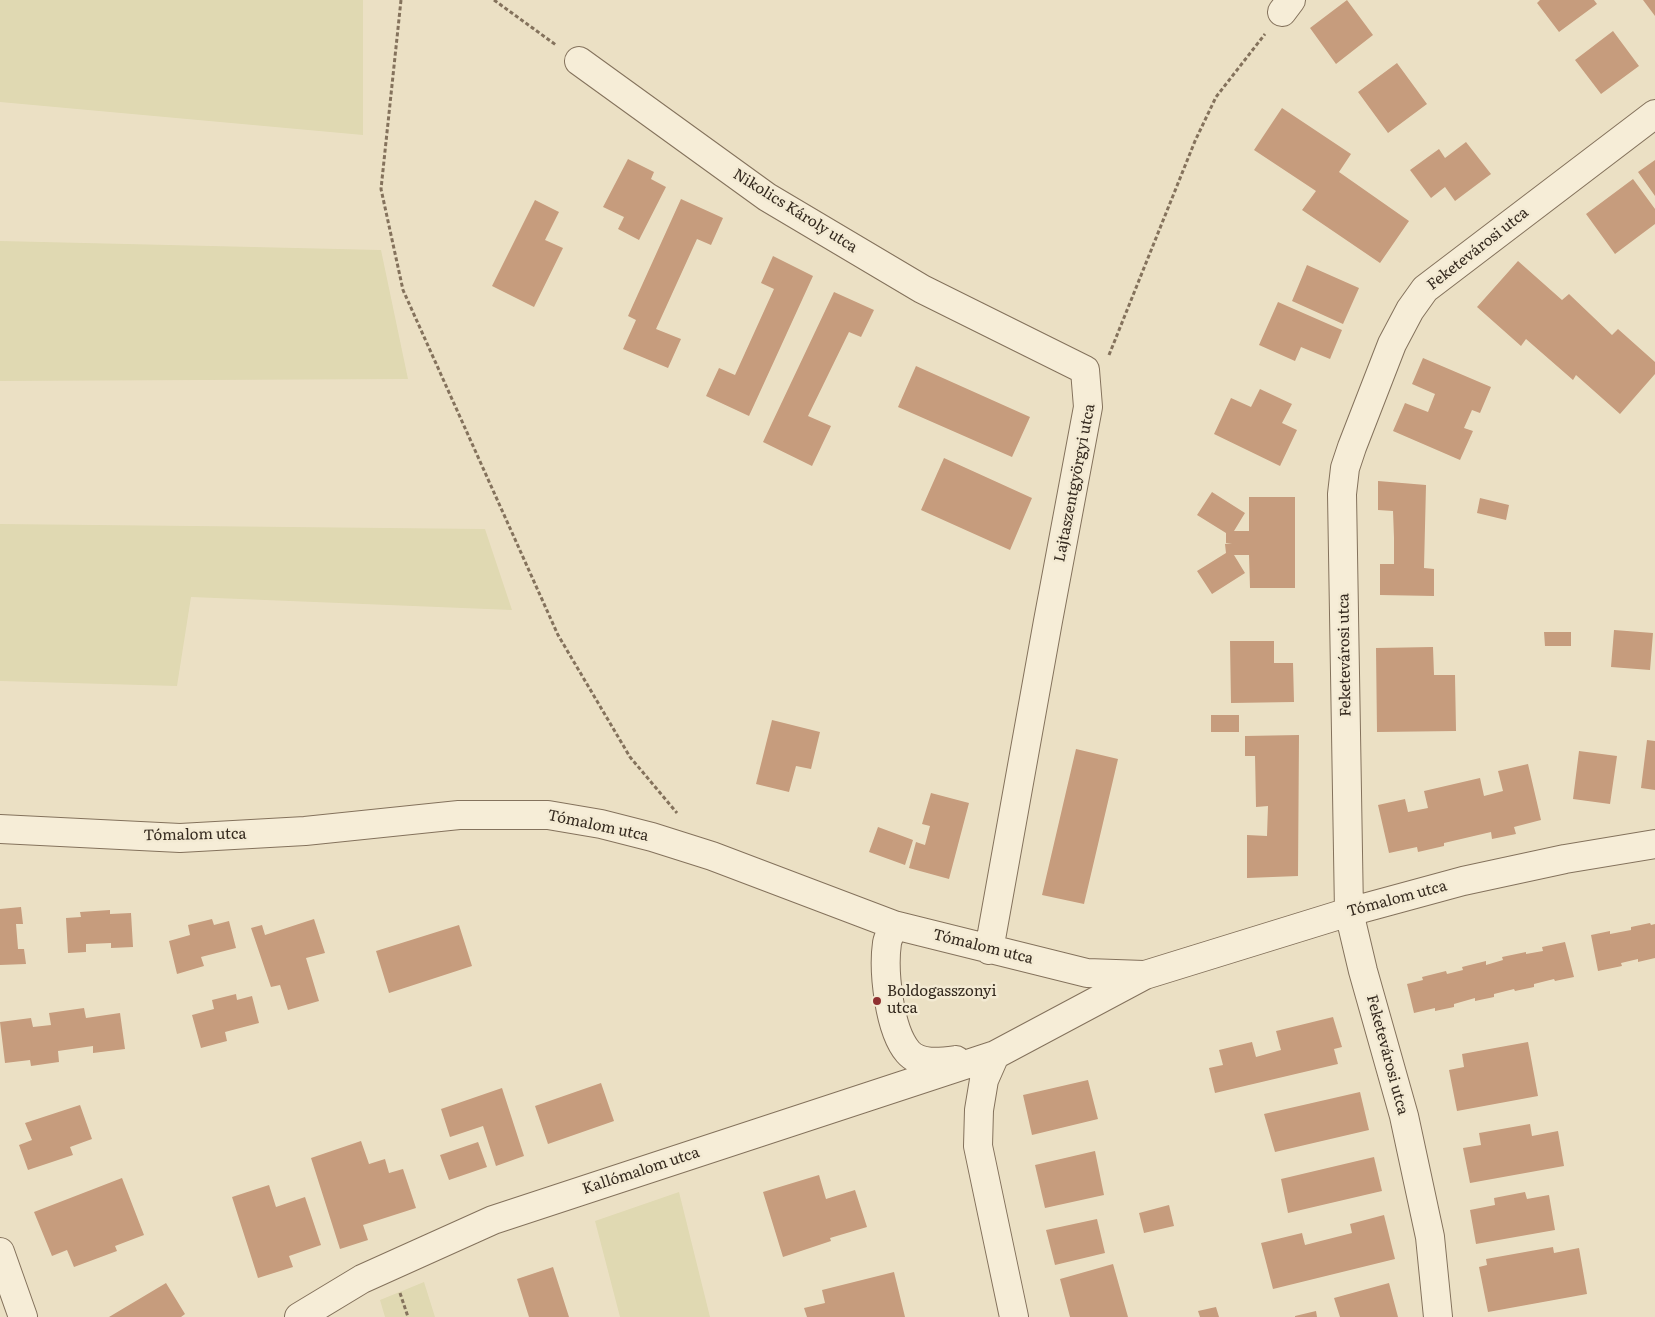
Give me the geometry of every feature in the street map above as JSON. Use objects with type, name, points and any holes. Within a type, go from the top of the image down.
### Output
[{"type":"street","name":"Nikolics Károly utca","points":[[579,61],[767,197],[922,289],[1085,370],[1088,407]]},
{"type":"street","name":"Feketevárosi utca","points":[[1438,1317],[1430,1237],[1404,1116],[1364,971],[1350,912],[1342,494],[1345,468],[1392,344],[1410,310],[1425,289],[1655,114]]},
{"type":"street","name":"Lajtaszentgyörgyi utca","points":[[989,950],[1088,407]]},
{"type":"street","name":"Tómalom utca","points":[[0,829],[180,838],[305,831],[459,815],[548,814],[601,824],[712,856],[894,925],[1087,973],[1145,976]]},
{"type":"street","name":"Tómalom utca","points":[[995,1055],[1145,976],[1350,912],[1463,881],[1565,859],[1655,844]]},
{"type":"street","points":[[894,925],[888,942],[886,984],[897,1031],[908,1053],[923,1061],[943,1061],[995,1055]]},
{"type":"street","points":[[995,1055],[984,1080],[979,1110],[978,1146],[1014,1317]]},
{"type":"street","name":"Kallómalom utca","points":[[299,1317],[362,1279],[493,1220],[995,1055]]},
{"type":"street","points":[[0,1252],[23,1317]]},
{"type":"path","points":[[402,0],[381,189],[403,290],[558,635],[630,756],[681,818]]},
{"type":"path","points":[[494,0],[579,61]]},
{"type":"path","points":[[1107,361],[1195,141],[1216,97],[1287,6]]},
{"type":"shaded area","points":[[0,0],[363,0],[363,135],[0,102]]},
{"type":"shaded area","points":[[0,241],[381,250],[408,379],[0,381]]},
{"type":"shaded area","points":[[0,524],[485,529],[512,610],[191,597],[177,686],[0,681]]},
{"type":"shaded area","points":[[679,1192],[710,1317],[620,1317],[595,1221]]},
{"type":"shaded area","points":[[424,1282],[435,1317],[385,1317],[380,1300]]},
{"type":"building","points":[[1347,0],[1373,35],[1336,64],[1310,28]]},
{"type":"building","points":[[1540,0],[1594,0],[1597,4],[1559,32],[1537,3]]},
{"type":"building","points":[[1643,0],[1655,0],[1655,16]]},
{"type":"building","points":[[1613,31],[1639,66],[1601,94],[1575,60]]},
{"type":"building","points":[[1397,63],[1427,104],[1388,133],[1358,92]]},
{"type":"building","points":[[1282,108],[1351,154],[1339,172],[1409,221],[1380,263],[1302,210],[1316,191],[1254,150]]},
{"type":"building","points":[[1466,142],[1491,174],[1455,201],[1445,187],[1431,198],[1410,170],[1439,149],[1445,158]]},
{"type":"building","points":[[628,159],[654,172],[651,179],[666,187],[639,240],[618,229],[624,217],[603,207]]},
{"type":"building","points":[[1655,160],[1655,196],[1638,172]]},
{"type":"building","points":[[1633,179],[1655,209],[1655,224],[1615,254],[1586,214]]},
{"type":"building","points":[[681,199],[723,218],[711,245],[697,239],[656,329],[681,339],[668,368],[623,349],[636,320],[628,316]]},
{"type":"building","points":[[535,200],[559,212],[545,240],[563,248],[534,307],[492,286]]},
{"type":"building","points":[[773,256],[813,276],[749,416],[706,396],[719,368],[735,375],[774,289],[761,283]]},
{"type":"building","points":[[1518,261],[1562,300],[1569,294],[1612,335],[1618,329],[1655,362],[1655,374],[1620,414],[1576,375],[1573,380],[1526,339],[1521,346],[1477,307]]},
{"type":"building","points":[[1307,265],[1359,288],[1343,324],[1292,301]]},
{"type":"building","points":[[834,292],[874,310],[861,337],[849,332],[808,416],[831,426],[812,466],[763,442]]},
{"type":"building","points":[[1278,302],[1342,330],[1330,359],[1301,347],[1295,361],[1259,345]]},
{"type":"building","points":[[1423,358],[1491,387],[1480,413],[1472,410],[1464,428],[1473,431],[1460,460],[1393,431],[1405,403],[1428,412],[1435,394],[1412,384]]},
{"type":"building","points":[[916,366],[1030,417],[1012,457],[898,407]]},
{"type":"building","points":[[1260,389],[1292,404],[1282,423],[1297,430],[1280,466],[1214,434],[1231,398],[1251,407]]},
{"type":"building","points":[[944,458],[1032,498],[1010,550],[921,510]]},
{"type":"building","points":[[1378,481],[1426,485],[1424,568],[1434,569],[1434,596],[1380,595],[1380,564],[1394,564],[1394,538],[1393,511],[1378,510]]},
{"type":"building","points":[[1212,492],[1245,513],[1234,531],[1249,531],[1249,497],[1295,497],[1295,588],[1250,588],[1249,555],[1234,555],[1245,573],[1212,594],[1197,571],[1226,553],[1225,544],[1232,543],[1226,543],[1226,533],[1197,515]]},
{"type":"building","points":[[1480,498],[1509,505],[1506,520],[1477,513]]},
{"type":"building","points":[[1614,630],[1653,633],[1650,670],[1611,667]]},
{"type":"building","points":[[1544,632],[1571,632],[1571,646],[1545,646]]},
{"type":"building","points":[[1230,641],[1274,641],[1274,663],[1293,663],[1294,702],[1231,703]]},
{"type":"building","points":[[1433,647],[1434,675],[1455,675],[1456,731],[1377,732],[1376,648]]},
{"type":"building","points":[[1211,715],[1239,715],[1239,732],[1211,732]]},
{"type":"building","points":[[772,720],[820,732],[811,769],[796,766],[789,792],[756,784]]},
{"type":"building","points":[[1299,735],[1298,876],[1247,878],[1247,835],[1267,836],[1268,806],[1256,807],[1255,756],[1245,756],[1245,736]]},
{"type":"building","points":[[1647,740],[1655,741],[1655,790],[1641,788]]},
{"type":"building","points":[[1076,749],[1118,759],[1084,904],[1042,895]]},
{"type":"building","points":[[1579,751],[1617,756],[1610,804],[1573,799]]},
{"type":"building","points":[[1528,764],[1541,820],[1514,827],[1516,834],[1492,839],[1491,832],[1444,843],[1444,846],[1418,852],[1417,847],[1389,853],[1378,805],[1405,799],[1408,812],[1428,808],[1424,791],[1480,778],[1484,796],[1503,791],[1498,771]]},
{"type":"building","points":[[931,793],[969,803],[949,879],[909,868],[916,842],[925,845],[930,826],[922,824]]},
{"type":"building","points":[[878,827],[913,840],[905,865],[869,852]]},
{"type":"building","points":[[21,907],[23,924],[16,924],[18,949],[24,949],[26,964],[0,965],[0,909]]},
{"type":"building","points":[[110,910],[110,914],[131,913],[133,947],[111,948],[111,943],[86,944],[86,952],[68,953],[66,918],[81,917],[80,912]]},
{"type":"building","points":[[212,919],[214,925],[229,921],[236,948],[201,957],[204,966],[177,974],[169,941],[190,935],[188,925]]},
{"type":"building","points":[[314,919],[325,953],[306,958],[319,1001],[288,1010],[280,985],[271,987],[251,928],[262,925],[265,935]]},
{"type":"building","points":[[1650,923],[1651,925],[1655,924],[1655,958],[1638,962],[1638,959],[1621,963],[1622,966],[1598,971],[1591,935],[1610,931],[1610,934],[1631,930],[1631,927]]},
{"type":"building","points":[[459,925],[472,966],[389,993],[376,951]]},
{"type":"building","points":[[1565,942],[1574,977],[1555,981],[1554,979],[1534,984],[1534,987],[1515,991],[1514,989],[1494,994],[1494,997],[1475,1001],[1475,998],[1454,1004],[1454,1007],[1435,1011],[1435,1008],[1414,1013],[1407,984],[1423,980],[1422,977],[1446,971],[1447,974],[1463,970],[1462,967],[1486,961],[1486,965],[1503,960],[1502,957],[1543,951],[1542,947]]},
{"type":"building","points":[[236,994],[237,1000],[252,996],[259,1023],[225,1032],[227,1041],[201,1048],[192,1015],[214,1009],[212,1000]]},
{"type":"building","points":[[84,1008],[86,1018],[120,1013],[125,1049],[93,1053],[93,1046],[58,1051],[59,1062],[31,1066],[30,1060],[5,1063],[0,1022],[31,1018],[33,1027],[51,1025],[49,1013]]},
{"type":"building","points":[[1333,1017],[1342,1047],[1334,1049],[1338,1064],[1215,1093],[1209,1068],[1223,1065],[1219,1050],[1252,1042],[1256,1057],[1281,1050],[1276,1031]]},
{"type":"building","points":[[1528,1042],[1538,1096],[1457,1111],[1449,1070],[1464,1067],[1462,1054]]},
{"type":"building","points":[[1088,1080],[1098,1119],[1032,1135],[1023,1095]]},
{"type":"building","points":[[601,1083],[614,1121],[548,1144],[535,1106]]},
{"type":"building","points":[[502,1088],[524,1156],[496,1166],[483,1126],[450,1137],[441,1109]]},
{"type":"building","points":[[1360,1092],[1369,1130],[1275,1152],[1264,1114]]},
{"type":"building","points":[[80,1105],[92,1139],[70,1147],[73,1155],[28,1170],[19,1145],[32,1140],[25,1123]]},
{"type":"building","points":[[1530,1124],[1532,1136],[1558,1131],[1564,1166],[1470,1183],[1463,1148],[1481,1145],[1479,1133]]},
{"type":"building","points":[[361,1141],[369,1164],[385,1159],[389,1173],[403,1169],[416,1208],[363,1225],[368,1240],[340,1249],[311,1158]]},
{"type":"building","points":[[478,1142],[487,1167],[449,1180],[440,1155]]},
{"type":"building","points":[[1095,1151],[1104,1195],[1045,1208],[1035,1165]]},
{"type":"building","points":[[1374,1157],[1382,1191],[1288,1213],[1281,1179]]},
{"type":"building","points":[[819,1175],[826,1199],[855,1190],[867,1227],[830,1238],[831,1241],[783,1257],[763,1192]]},
{"type":"building","points":[[122,1178],[144,1235],[115,1246],[117,1251],[74,1267],[67,1250],[52,1256],[34,1212]]},
{"type":"building","points":[[269,1185],[276,1207],[305,1197],[321,1245],[289,1256],[293,1267],[258,1278],[232,1197]]},
{"type":"building","points":[[1525,1192],[1527,1199],[1549,1195],[1555,1230],[1476,1244],[1470,1210],[1495,1205],[1494,1198]]},
{"type":"building","points":[[1169,1205],[1174,1226],[1144,1233],[1139,1213]]},
{"type":"building","points":[[1384,1215],[1395,1259],[1273,1289],[1261,1243],[1302,1233],[1305,1245],[1352,1233],[1350,1224]]},
{"type":"building","points":[[1097,1219],[1105,1253],[1055,1265],[1046,1230]]},
{"type":"building","points":[[1553,1247],[1554,1253],[1579,1248],[1587,1294],[1488,1312],[1479,1267],[1487,1265],[1486,1259]]},
{"type":"building","points":[[1113,1264],[1128,1317],[1070,1317],[1060,1279]]},
{"type":"building","points":[[553,1267],[569,1317],[529,1317],[517,1279]]},
{"type":"building","points":[[894,1272],[905,1317],[807,1317],[804,1308],[825,1303],[822,1290]]},
{"type":"building","points":[[166,1283],[185,1314],[181,1317],[109,1317]]},
{"type":"building","points":[[1389,1283],[1398,1317],[1340,1317],[1334,1298]]},
{"type":"building","points":[[1216,1307],[1219,1317],[1200,1317],[1198,1311]]},
{"type":"building","points":[[1316,1311],[1317,1317],[1295,1317],[1295,1316]]},
{"type":"place","name":"Boldogasszonyi utca","points":[[877,1001]]}]
